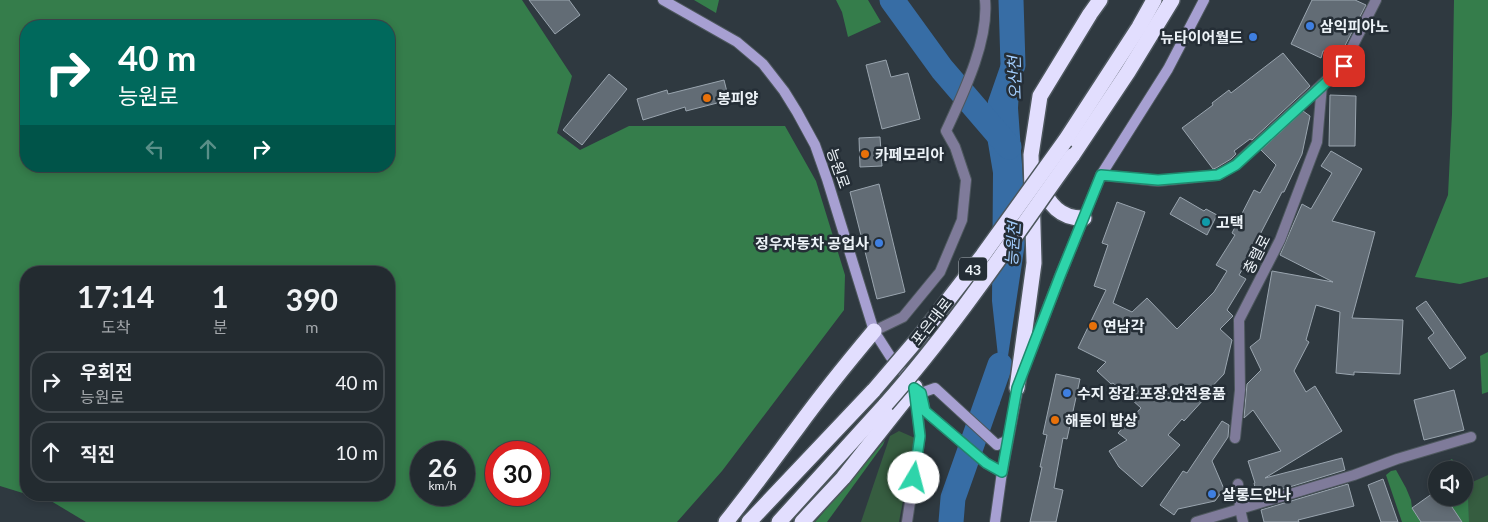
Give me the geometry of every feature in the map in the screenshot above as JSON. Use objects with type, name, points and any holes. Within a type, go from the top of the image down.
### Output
[{"type":"highway","points":[[1017,388],[1034,263],[1031,155],[1040,96],[1100,0]]},
{"type":"highway","name":"43","points":[[749,522],[874,390],[983,255],[1065,141],[1139,27],[1154,0]]},
{"type":"highway","name":"포은대로","points":[[778,522],[799,502],[904,385],[962,310],[1072,156],[1128,72],[1172,0]]},
{"type":"highway","points":[[1032,164],[1041,187],[1055,209],[1066,216],[1084,218]]},
{"type":"highway","points":[[726,522],[821,396],[874,330]]},
{"type":"highway","points":[[802,522],[843,478],[918,390]]},
{"type":"street","name":"능원로","points":[[663,0],[737,42],[763,64],[788,98],[815,145],[828,179],[874,330],[890,356],[918,390],[925,411],[986,463],[1002,472]]},
{"type":"street","points":[[874,330],[903,317],[940,272],[962,220],[966,180],[955,147],[946,130],[972,71],[983,34],[985,0]]},
{"type":"street","points":[[995,522],[1017,388],[1060,276],[1101,175],[1168,69],[1204,0]]},
{"type":"street","points":[[1101,175],[1158,180],[1218,175],[1236,165],[1344,66],[1376,0]]},
{"type":"street","name":"충렬로","points":[[1235,438],[1240,390],[1239,320],[1280,240],[1317,142],[1322,86]]},
{"type":"street","points":[[907,522],[920,436],[918,390],[935,388],[997,444],[1008,440]]},
{"type":"street","points":[[1196,522],[1354,475],[1397,459],[1471,436]]},
{"type":"street","points":[[1238,484],[1243,522]]},
{"type":"green space","points":[[0,0],[522,0],[572,76],[557,133],[580,150],[629,126],[785,126],[816,181],[845,275],[844,310],[722,471],[677,522],[86,522],[51,501],[395,501],[395,266],[20,266],[20,492],[0,486]]},
{"type":"green space","points":[[694,0],[719,0],[716,13]]},
{"type":"green space","points":[[836,0],[868,0],[881,22],[848,37],[842,12]]},
{"type":"green space","points":[[1454,0],[1488,0],[1488,277],[1460,284],[1415,277],[1448,195],[1452,114]]},
{"type":"green space","points":[[1488,352],[1488,392],[1482,394],[1480,356]]},
{"type":"green space","points":[[899,431],[915,438],[899,522],[861,522],[890,436]]},
{"type":"green space","points":[[885,440],[827,522],[815,522]]},
{"type":"green space","points":[[1396,470],[1406,488],[1412,508],[1421,522],[1402,522],[1386,475]]},
{"type":"green space","points":[[1488,475],[1488,522],[1469,522],[1469,506],[1473,506],[1473,482]]},
{"type":"green space","points":[[1451,506],[1469,506],[1469,522],[1462,522]]},
{"type":"water","points":[[1012,32],[1019,90],[1018,108],[1025,243],[999,406],[980,388],[998,356],[992,301],[993,173],[986,131],[988,101]]},
{"type":"building","points":[[529,0],[569,0],[580,15],[555,34]]},
{"type":"building","points":[[1312,0],[1355,0],[1366,5],[1337,61],[1332,66],[1331,52],[1323,51],[1321,58],[1291,44]]},
{"type":"building","points":[[1283,53],[1310,86],[1252,140],[1250,139],[1234,151],[1236,154],[1231,159],[1213,169],[1182,128],[1213,105],[1212,103],[1229,90],[1231,93]]},
{"type":"building","points":[[886,60],[891,77],[908,73],[920,119],[882,129],[866,65]]},
{"type":"building","points":[[609,74],[627,89],[582,145],[563,130]]},
{"type":"building","points":[[724,80],[729,100],[686,111],[685,107],[643,120],[637,99],[667,90],[668,94]]},
{"type":"building","points":[[1330,95],[1356,96],[1355,146],[1329,146]]},
{"type":"building","points":[[1303,111],[1310,116],[1302,154],[1284,192],[1282,192],[1239,275],[1246,279],[1227,310],[1233,316],[1220,329],[1232,340],[1224,374],[1203,396],[1205,398],[1184,421],[1182,419],[1168,435],[1180,445],[1142,487],[1119,467],[1109,451],[1127,440],[1118,433],[1141,408],[1097,371],[1106,362],[1078,348],[1106,290],[1094,286],[1108,245],[1102,243],[1117,202],[1145,212],[1113,303],[1132,312],[1147,298],[1177,329],[1214,292],[1227,271],[1216,265],[1235,235],[1232,233],[1254,190],[1260,193],[1276,165],[1261,150]]},
{"type":"building","points":[[880,137],[882,166],[860,167],[859,138]]},
{"type":"building","points":[[1331,151],[1362,169],[1332,221],[1375,232],[1352,318],[1403,320],[1400,374],[1354,372],[1354,375],[1336,373],[1340,312],[1316,305],[1306,340],[1309,342],[1294,371],[1306,392],[1315,386],[1342,431],[1265,478],[1342,458],[1345,470],[1257,497],[1248,461],[1281,451],[1253,410],[1244,418],[1247,384],[1261,370],[1250,347],[1260,339],[1272,271],[1333,282],[1280,255],[1302,204],[1311,209],[1332,173],[1321,166]]},
{"type":"building","points":[[879,184],[905,292],[877,299],[850,192]]},
{"type":"building","points":[[1180,197],[1204,211],[1206,209],[1217,215],[1207,235],[1170,214]]},
{"type":"building","points":[[1426,301],[1466,358],[1450,369],[1428,338],[1434,333],[1416,308]]},
{"type":"building","points":[[1056,374],[1080,379],[1067,439],[1063,438],[1054,488],[1063,490],[1056,522],[1030,522],[1047,435],[1043,434]]},
{"type":"building","points":[[1454,390],[1464,430],[1424,440],[1414,400]]},
{"type":"building","points":[[1222,421],[1229,425],[1228,437],[1212,461],[1224,489],[1215,501],[1178,509],[1174,515],[1160,505],[1183,471],[1187,473]]},
{"type":"building","points":[[1383,479],[1398,522],[1381,522],[1368,485]]},
{"type":"building","points":[[1348,484],[1354,506],[1298,520],[1299,522],[1264,522],[1261,510]]},
{"type":"building","points":[[1428,497],[1428,506],[1451,506],[1462,522],[1421,522],[1412,508]]},
{"type":"waterway","name":"능원천","points":[[892,0],[942,69],[1009,147]]},
{"type":"waterway","name":"오산천","points":[[1011,0],[1013,65]]},
{"type":"waterway","name":"능원천","points":[[951,522],[953,498],[1000,365]]},
{"type":"place","name":"삼익피아노","points":[[1310,26]]},
{"type":"place","name":"뉴타이어월드","points":[[1253,37]]},
{"type":"place","name":"봉피양","points":[[707,98]]},
{"type":"place","name":"카페모리아","points":[[865,154]]},
{"type":"place","name":"고택","points":[[1206,222]]},
{"type":"place","name":"정우자동차 공업사","points":[[879,243]]},
{"type":"place","name":"연남각","points":[[1093,326]]},
{"type":"place","name":"수지 장갑.포장.안전용품","points":[[1067,393]]},
{"type":"place","name":"해돋이 밥상","points":[[1055,420]]},
{"type":"place","name":"살롱드안나","points":[[1212,494]]},
{"type":"route","points":[[914,478],[920,436],[914,388],[921,393],[925,411],[986,463],[1002,472],[1017,388],[1101,175],[1158,180],[1218,175],[1236,165],[1335,72],[1344,66]]}]
